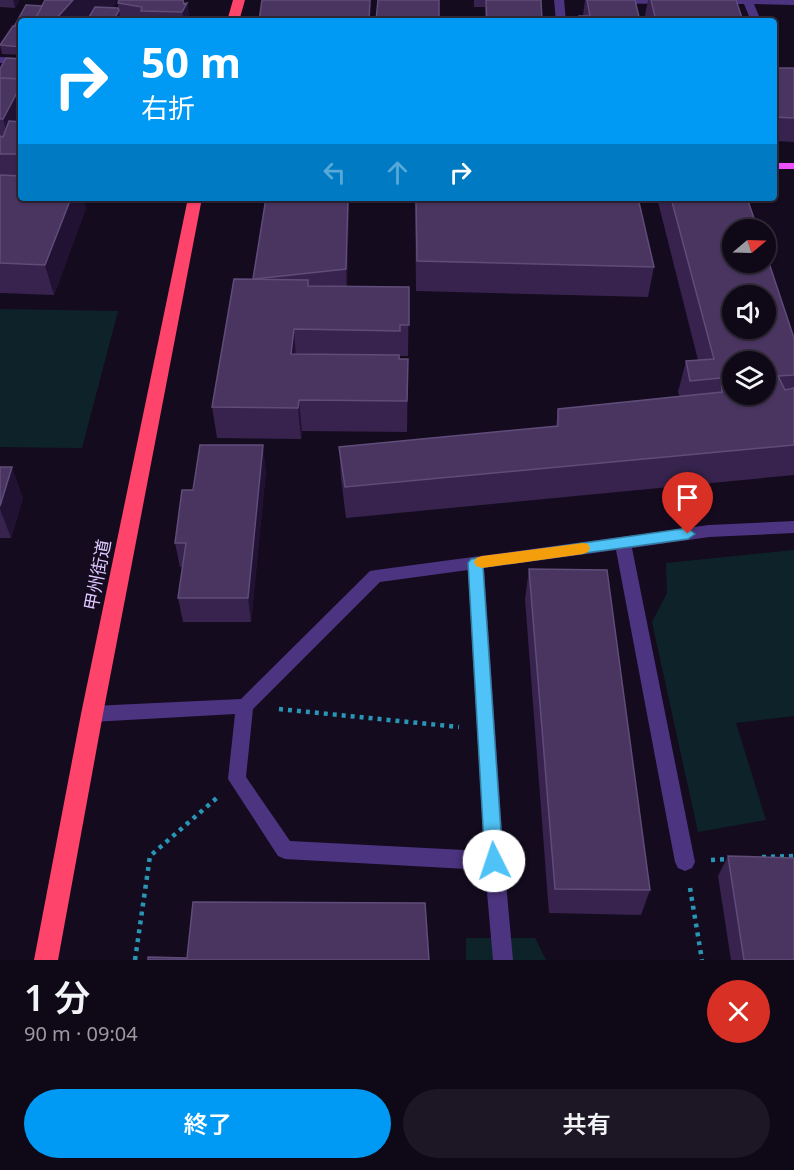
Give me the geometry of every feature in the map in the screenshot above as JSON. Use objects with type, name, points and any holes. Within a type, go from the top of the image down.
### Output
[{"type":"highway","points":[[234,18],[239,0]]},
{"type":"highway","name":"甲州街道","points":[[46,960],[92,714],[194,201]]},
{"type":"main road","points":[[777,166],[794,166]]},
{"type":"street","points":[[559,0],[561,18]]},
{"type":"street","points":[[594,0],[679,1]]},
{"type":"street","points":[[702,1],[794,2]]},
{"type":"street","points":[[748,1],[755,18]]},
{"type":"street","points":[[0,60],[18,61]]},
{"type":"street","points":[[494,861],[285,850],[237,779],[245,706],[376,576],[709,531],[794,526]]},
{"type":"street","points":[[623,543],[685,862]]},
{"type":"street","points":[[476,563],[494,861],[503,960]]},
{"type":"street","points":[[92,714],[245,706]]},
{"type":"path","points":[[245,706],[486,730]]},
{"type":"path","points":[[135,960],[150,856],[237,779]]},
{"type":"path","points":[[750,858],[794,855]]},
{"type":"path","points":[[702,960],[685,862],[740,859]]},
{"type":"shaded area","points":[[0,309],[118,311],[82,448],[0,447]]},
{"type":"shaded area","points":[[794,550],[794,716],[736,723],[766,820],[698,832],[652,622],[667,593],[666,563]]},
{"type":"shaded area","points":[[466,938],[535,938],[546,960],[466,960]]},
{"type":"building","points":[[45,0],[73,0],[57,18],[36,18]]},
{"type":"building","points":[[119,0],[183,0],[184,4],[187,3],[182,12],[141,11],[142,7],[118,3]]},
{"type":"building","points":[[262,0],[370,0],[369,18],[259,18]]},
{"type":"building","points":[[378,0],[439,0],[439,18],[376,18]]},
{"type":"building","points":[[486,0],[541,0],[542,18],[487,18]]},
{"type":"building","points":[[587,0],[635,0],[639,18],[579,18],[579,16],[590,16]]},
{"type":"building","points":[[651,0],[736,0],[742,18],[655,18]]},
{"type":"building","points":[[26,5],[42,6],[36,18],[19,18]]},
{"type":"building","points":[[95,7],[118,8],[119,10],[115,18],[89,17]]},
{"type":"building","points":[[13,26],[18,27],[18,47],[0,45]]},
{"type":"building","points":[[6,58],[18,59],[18,79],[0,78],[0,69]]},
{"type":"building","points":[[777,68],[794,68],[794,118],[777,117]]},
{"type":"building","points":[[0,78],[18,79],[18,91],[3,119],[0,119]]},
{"type":"building","points":[[9,121],[18,122],[18,154],[0,154],[0,136],[3,137]]},
{"type":"building","points":[[0,175],[18,176],[18,201],[70,201],[45,265],[0,263]]},
{"type":"building","points":[[266,201],[348,201],[346,269],[253,279]]},
{"type":"building","points":[[416,201],[639,201],[654,267],[417,261]]},
{"type":"building","points":[[672,201],[748,201],[754,219],[722,219],[722,273],[772,273],[794,338],[794,375],[778,376],[785,390],[794,388],[794,445],[345,487],[339,447],[558,426],[558,409],[722,392],[721,378],[690,381],[686,361],[714,359]]},
{"type":"building","points":[[234,279],[308,280],[308,286],[409,287],[409,325],[400,325],[400,331],[294,329],[291,354],[399,355],[399,359],[408,359],[407,401],[299,400],[298,408],[212,407]]},
{"type":"building","points":[[200,445],[263,445],[248,598],[178,598],[186,543],[175,543],[182,490],[193,490]]},
{"type":"building","points":[[0,467],[12,467],[0,506]]},
{"type":"building","points":[[529,569],[607,570],[650,890],[555,889]]},
{"type":"building","points":[[728,856],[794,858],[794,960],[744,960]]},
{"type":"building","points":[[193,902],[425,903],[429,960],[148,960],[148,957],[187,958]]},
{"type":"slow traffic","points":[[482,562],[583,548]]},
{"type":"route","points":[[494,861],[476,563],[688,534]]}]
